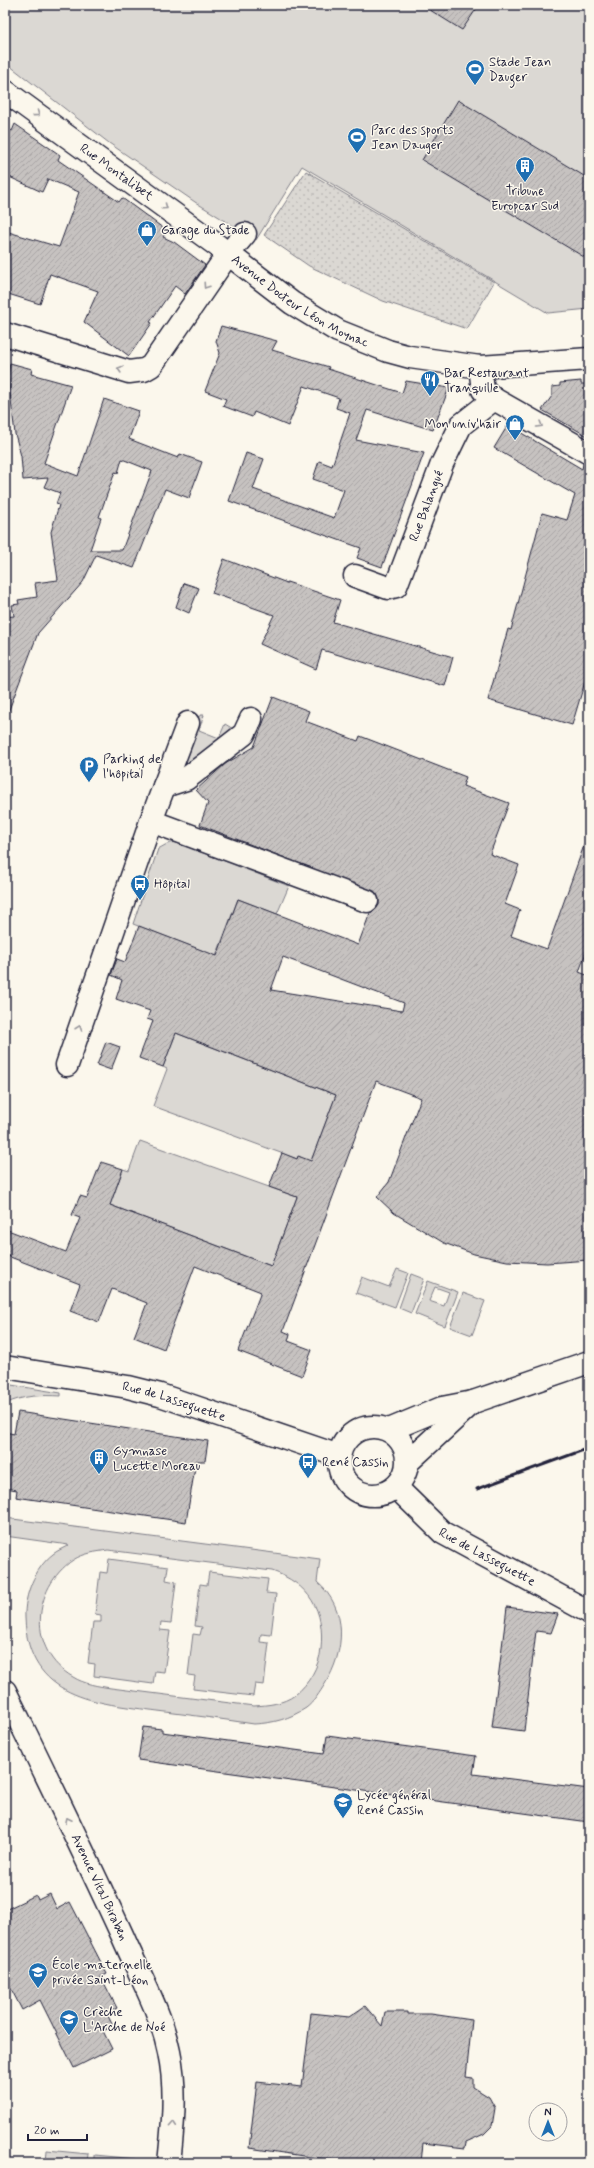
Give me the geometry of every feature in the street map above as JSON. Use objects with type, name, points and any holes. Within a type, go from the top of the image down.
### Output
[{"type":"street","name":"Rue Montalibet","points":[[5,91],[228,254]]},
{"type":"street","points":[[228,254],[246,234]]},
{"type":"street","name":"Avenue Docteur Léon Moynac","points":[[5,334],[129,372],[144,370],[150,366],[228,254],[292,303],[338,331],[388,351],[410,357],[480,367],[589,359]]},
{"type":"street","points":[[480,367],[483,390],[494,400],[589,453]]},
{"type":"street","name":"Rue Balangué","points":[[355,576],[388,588],[396,586],[442,464],[461,425],[494,400]]},
{"type":"street","points":[[164,786],[186,779],[244,734],[251,719]]},
{"type":"street","points":[[67,1065],[150,821],[188,723]]},
{"type":"street","points":[[150,821],[367,901]]},
{"type":"street","points":[[389,1430],[442,1408],[473,1402],[589,1362]]},
{"type":"street","name":"Rue de Lasseguette","points":[[5,1367],[128,1387],[160,1395],[339,1456]]},
{"type":"street","points":[[408,1462],[403,1444],[389,1430],[379,1427],[360,1429],[346,1440],[339,1456],[339,1468],[344,1479],[352,1488],[362,1494],[374,1496],[386,1493],[396,1487],[402,1480],[408,1462],[473,1402]]},
{"type":"street","name":"Rue de Lasseguette","points":[[396,1487],[443,1533],[589,1612]]},
{"type":"street","name":"Avenue Vital Biraben","points":[[5,1691],[83,1849],[156,2009],[169,2051],[174,2084],[174,2111],[169,2163]]},
{"type":"shaded area","name":"Parc des sports Jean Dauger","points":[[5,5],[589,5],[589,309],[548,313],[302,166],[256,240],[195,202],[109,143],[5,62]]},
{"type":"shaded area","points":[[306,171],[494,282],[467,329],[383,301],[309,266],[264,235]]},
{"type":"shaded area","points":[[204,715],[199,730],[219,738],[225,724],[235,730],[184,773],[179,763],[198,717]]},
{"type":"shaded area","points":[[175,842],[289,886],[277,914],[238,899],[215,959],[206,952],[133,924],[158,849]]},
{"type":"shaded area","points":[[176,1033],[336,1095],[310,1164],[299,1156],[297,1159],[153,1106],[167,1069],[163,1067]]},
{"type":"shaded area","points":[[140,1141],[297,1197],[271,1266],[110,1205],[123,1169],[129,1171]]},
{"type":"shaded area","points":[[397,1269],[408,1273],[395,1307],[356,1293],[362,1277],[389,1287]]},
{"type":"shaded area","points":[[411,1274],[424,1279],[411,1313],[399,1308]]},
{"type":"shaded area","points":[[428,1281],[458,1292],[445,1326],[415,1314]],"holes":[[[435,1287],[449,1292],[444,1306],[429,1301]]]},
{"type":"shaded area","points":[[463,1293],[485,1301],[472,1335],[450,1327]]},
{"type":"shaded area","points":[[5,1384],[61,1393],[61,1396],[32,1396],[5,1404]]},
{"type":"shaded area","points":[[5,1518],[320,1559],[317,1582],[335,1605],[339,1618],[340,1645],[332,1672],[312,1703],[300,1712],[287,1718],[254,1724],[111,1704],[89,1699],[69,1692],[52,1681],[38,1666],[29,1645],[25,1609],[26,1600],[36,1574],[53,1554],[69,1545],[5,1536]],"holes":[[[108,1550],[272,1571],[285,1576],[305,1591],[312,1600],[317,1611],[322,1635],[318,1662],[309,1680],[295,1695],[280,1702],[254,1706],[111,1688],[91,1684],[73,1677],[58,1666],[48,1652],[42,1636],[40,1619],[43,1602],[49,1586],[59,1572],[73,1560],[86,1554]]]},
{"type":"shaded area","points":[[109,1559],[168,1567],[166,1580],[176,1582],[171,1623],[161,1622],[160,1630],[170,1631],[164,1672],[155,1671],[153,1684],[94,1676],[95,1664],[88,1663],[93,1622],[101,1622],[101,1615],[95,1614],[100,1572],[107,1573]]},
{"type":"shaded area","points":[[209,1572],[268,1579],[266,1593],[276,1594],[271,1635],[261,1634],[260,1642],[269,1643],[264,1685],[255,1684],[253,1696],[193,1689],[195,1676],[188,1675],[193,1634],[200,1635],[202,1627],[195,1626],[200,1584],[207,1585]]},
{"type":"shaded area","points":[[47,2150],[88,2154],[87,2163],[46,2163]]},
{"type":"shaded area","points":[[94,2155],[136,2159],[135,2163],[94,2163]]},
{"type":"building","points":[[422,5],[479,5],[462,30]]},
{"type":"building","name":"Tribune Europcar Sud","points":[[458,100],[589,179],[589,260],[422,160]]},
{"type":"building","points":[[15,124],[60,155],[58,160],[119,202],[122,198],[167,231],[163,237],[174,242],[205,265],[185,294],[175,286],[129,356],[84,322],[98,291],[50,274],[40,304],[5,293],[5,231],[59,247],[79,192],[48,179],[42,192],[5,175],[5,127],[12,131]]},
{"type":"building","points":[[221,326],[277,341],[272,350],[329,367],[328,369],[402,393],[406,381],[449,388],[433,430],[367,410],[356,440],[424,453],[382,567],[357,558],[361,548],[229,501],[246,453],[264,459],[253,489],[334,518],[344,490],[313,479],[319,461],[332,466],[350,413],[336,408],[339,398],[304,386],[288,426],[254,412],[252,417],[223,406],[226,399],[205,391],[220,353],[216,341]]},
{"type":"building","points":[[10,363],[32,369],[31,374],[71,385],[44,463],[78,476],[104,399],[139,411],[129,439],[178,458],[180,454],[202,462],[189,498],[165,489],[134,568],[96,555],[83,582],[38,633],[7,715],[5,715],[5,617],[14,616],[12,605],[19,604],[18,600],[37,597],[35,583],[58,580],[51,532],[59,505],[56,504],[60,493],[44,487],[48,478],[23,480],[21,456],[15,434],[8,376]],"holes":[[[122,459],[152,471],[122,550],[90,550],[101,518],[99,517],[115,472],[118,473]]]},
{"type":"building","points":[[581,381],[581,384],[586,384],[589,437],[542,410],[552,396],[552,387],[560,386],[560,383]]},
{"type":"building","points":[[508,425],[582,469],[583,464],[589,465],[589,668],[572,725],[488,700],[508,629],[511,630],[542,513],[567,520],[575,495],[494,448]]},
{"type":"building","points":[[224,559],[287,583],[340,600],[333,622],[453,657],[445,686],[322,650],[316,669],[260,644],[274,615],[212,593]]},
{"type":"building","points":[[184,583],[199,588],[189,613],[176,607]]},
{"type":"building","points":[[273,697],[309,711],[305,721],[358,741],[360,736],[466,777],[463,786],[509,803],[490,854],[519,865],[505,904],[520,910],[511,936],[547,949],[587,837],[589,837],[589,944],[579,972],[589,976],[589,1260],[547,1263],[507,1261],[474,1254],[444,1243],[394,1213],[377,1197],[389,1182],[421,1098],[376,1081],[283,1331],[290,1334],[288,1341],[312,1350],[302,1376],[238,1351],[261,1292],[195,1266],[164,1349],[134,1337],[147,1303],[112,1289],[99,1322],[70,1311],[80,1284],[5,1255],[5,1229],[66,1252],[80,1218],[72,1215],[80,1196],[87,1198],[101,1162],[123,1169],[110,1205],[271,1266],[297,1197],[269,1187],[282,1153],[297,1159],[298,1156],[311,1161],[336,1095],[176,1033],[163,1067],[139,1058],[153,1021],[147,1019],[150,1011],[116,999],[122,980],[111,975],[117,959],[125,962],[139,926],[217,956],[238,899],[358,945],[370,913],[379,905],[379,899],[376,893],[200,825],[208,803],[196,790],[225,764],[254,747]],"holes":[[[283,957],[404,1003],[402,1011],[271,990]]]},
{"type":"building","points":[[106,1042],[120,1047],[111,1070],[97,1065]]},
{"type":"building","name":"Gymnase Lucette Moreau","points":[[18,1412],[208,1441],[205,1461],[196,1461],[186,1522],[16,1497],[17,1490],[5,1488],[5,1432],[14,1434]]},
{"type":"building","points":[[507,1607],[558,1614],[551,1633],[536,1631],[524,1731],[492,1727]]},
{"type":"building","points":[[143,1727],[162,1729],[162,1732],[324,1754],[327,1736],[476,1756],[473,1774],[589,1789],[589,1822],[138,1760]]},
{"type":"building","name":"École maternelle privée Saint-Léon","points":[[50,1894],[57,1909],[70,1902],[107,1974],[101,1977],[117,2008],[107,2014],[113,2026],[103,2031],[112,2049],[74,2068],[40,2000],[22,2010],[5,1977],[5,1910],[36,1895],[38,1900]]},
{"type":"building","points":[[365,2006],[382,2026],[385,2012],[431,2014],[472,2020],[466,2077],[473,2078],[473,2087],[489,2097],[495,2108],[492,2126],[484,2134],[466,2142],[465,2148],[423,2143],[421,2163],[351,2163],[249,2148],[257,2082],[302,2087],[311,2013],[349,2017]]},
{"type":"railway","points":[[477,1489],[589,1448]]},
{"type":"place","name":"Stade Jean Dauger","points":[[475,86]]},
{"type":"place","name":"Parc des sports Jean Dauger","points":[[357,154]]},
{"type":"place","name":"Tribune Europcar Sud","points":[[525,183]]},
{"type":"place","name":"Garage du Stade","points":[[147,247]]},
{"type":"place","name":"Bar Restaurant Tranquille","points":[[430,397]]},
{"type":"place","name":"Mon univ'hair","points":[[515,441]]},
{"type":"place","name":"Parking de l'hôpital","points":[[89,783]]},
{"type":"place","name":"Hôpital","points":[[140,901]]},
{"type":"place","name":"Gymnase Lucette Moreau","points":[[99,1475]]},
{"type":"place","name":"René Cassin","points":[[308,1479]]},
{"type":"place","name":"Lycée général René Cassin","points":[[343,1819]]},
{"type":"place","name":"École maternelle privée Saint-Léon","points":[[38,1989]]},
{"type":"place","name":"Crèche L'Arche de Noé","points":[[69,2036]]}]
